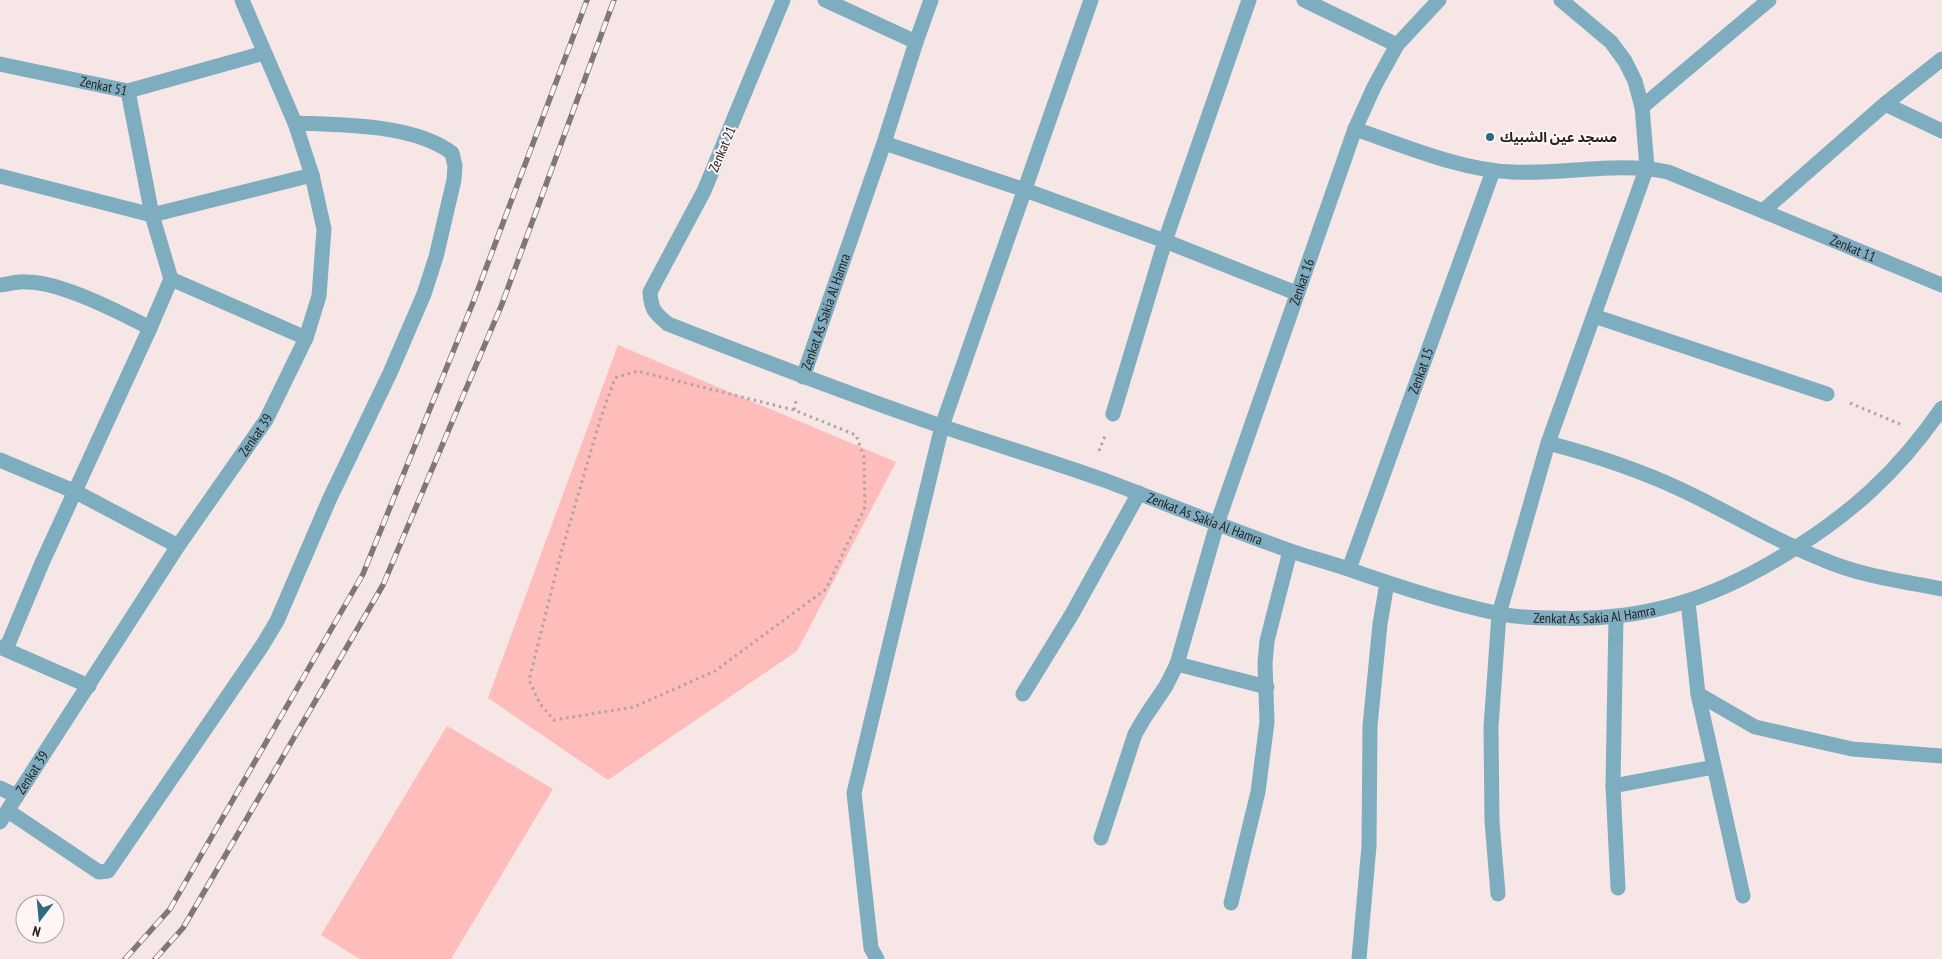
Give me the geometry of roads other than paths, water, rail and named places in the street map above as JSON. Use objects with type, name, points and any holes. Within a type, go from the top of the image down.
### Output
[{"type":"street","name":"Zenkat 39","points":[[4,816],[178,546],[266,420],[306,338],[319,296],[324,229],[312,175],[295,123],[242,0]]},
{"type":"street","name":"Zenkat 21","points":[[783,0],[704,191],[650,292],[651,305],[656,314],[668,324],[804,377]]},
{"type":"street","points":[[825,0],[916,42]]},
{"type":"street","name":"Zenkat As Sakia Al Hamra","points":[[931,0],[804,377],[942,426],[1090,475],[1290,551],[1387,583],[1499,614],[1576,619],[1616,617],[1688,602],[1723,589],[1764,568],[1796,548],[1866,497],[1902,462],[1942,408]]},
{"type":"street","points":[[877,959],[871,948],[854,793],[942,426],[1091,0]]},
{"type":"street","points":[[1113,414],[1165,241],[1249,0]]},
{"type":"street","points":[[1304,0],[1396,44]]},
{"type":"street","name":"Zenkat 16","points":[[1101,838],[1135,734],[1166,686],[1177,664],[1218,524],[1296,293],[1355,129],[1396,44],[1438,0]]},
{"type":"street","points":[[1498,894],[1492,821],[1491,727],[1499,614],[1548,443],[1647,168],[1642,106],[1635,81],[1625,61],[1611,42],[1561,0]]},
{"type":"street","points":[[1642,106],[1769,0]]},
{"type":"street","name":"Zenkat 51","points":[[0,64],[128,91],[264,53]]},
{"type":"street","points":[[1763,211],[1885,104],[1942,59]]},
{"type":"street","points":[[89,686],[3,648],[76,492],[171,279],[152,215],[128,91]]},
{"type":"street","points":[[1885,104],[1942,131]]},
{"type":"street","points":[[4,816],[99,872],[108,871],[262,646],[277,621],[330,498],[390,373],[424,294],[436,257],[454,180],[455,166],[452,154],[440,144],[419,137],[363,126],[295,123]]},
{"type":"street","name":"Zenkat 11","points":[[1355,129],[1426,153],[1493,171],[1543,172],[1621,167],[1647,168],[1668,172],[1942,285]]},
{"type":"street","points":[[884,144],[1025,190],[1165,241],[1296,293]]},
{"type":"street","name":"Zenkat 15","points":[[1349,570],[1493,171]]},
{"type":"street","points":[[0,176],[152,215],[312,175]]},
{"type":"street","points":[[171,279],[306,338]]},
{"type":"street","points":[[0,285],[27,282],[49,284],[117,311],[150,328]]},
{"type":"street","points":[[1594,316],[1827,394]]},
{"type":"street","points":[[1548,443],[1650,476],[1824,560],[1855,571],[1942,589]]},
{"type":"street","points":[[0,460],[76,492],[178,546]]},
{"type":"street","points":[[1023,694],[1072,614],[1139,493]]},
{"type":"street","points":[[1231,903],[1258,792],[1267,722],[1265,663],[1267,641],[1290,551]]},
{"type":"street","points":[[1359,959],[1369,846],[1370,726],[1380,624],[1387,583]]},
{"type":"street","points":[[1688,602],[1698,694],[1743,896]]},
{"type":"street","points":[[1616,617],[1613,786],[1618,888]]},
{"type":"street","points":[[1177,664],[1267,687]]},
{"type":"street","points":[[1698,694],[1755,727],[1852,750],[1942,756]]},
{"type":"street","points":[[1613,786],[1714,767]]},
{"type":"street","points":[[0,788],[17,796]]},
{"type":"railway","points":[[125,959],[170,909],[363,574],[474,300],[587,0]]},
{"type":"railway","points":[[155,959],[183,928],[383,585],[502,304],[614,0]]},
{"type":"place","name":"مسجد عين الشبيك","points":[[1490,137]]}]
